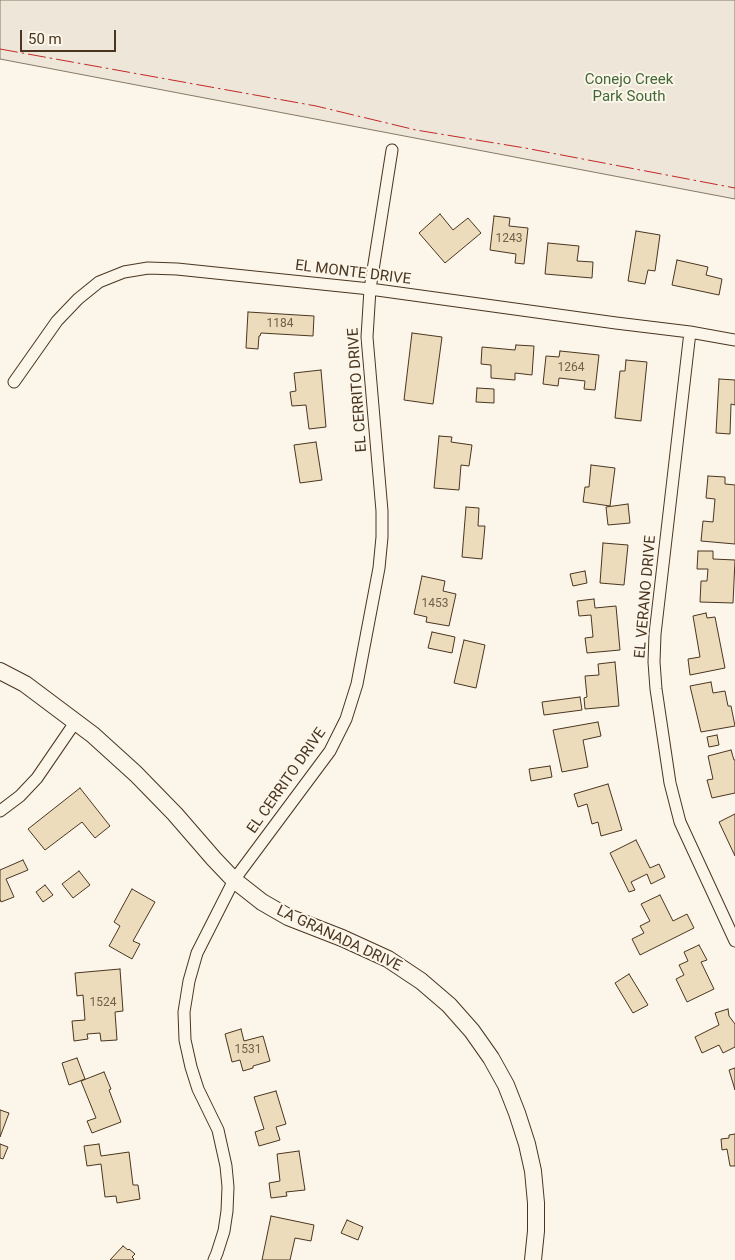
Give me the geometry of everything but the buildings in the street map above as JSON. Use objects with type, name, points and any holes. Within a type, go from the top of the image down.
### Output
[{"type":"street","name":"EL CERRITO DRIVE","points":[[214,1260],[224,1231],[227,1211],[228,1188],[226,1166],[218,1130],[198,1089],[185,1040],[184,1012],[188,981],[197,953],[234,880],[330,751],[346,718],[357,684],[379,568],[382,537],[382,511],[367,337],[370,289],[392,150]]},
{"type":"street","name":"EL MONTE DRIVE","points":[[14,382],[57,321],[78,299],[100,282],[124,272],[148,268],[177,269],[370,289],[690,332],[735,340]]},
{"type":"street","name":"EL VERANO DRIVE","points":[[690,332],[655,634],[654,662],[656,689],[670,783],[680,822],[735,941]]},
{"type":"street","name":"LA GRANADA DRIVE","points":[[0,671],[25,684],[93,735],[136,774],[175,814],[234,880],[262,902],[288,917],[342,938],[388,960],[421,981],[449,1005],[472,1031],[491,1058],[506,1085],[527,1144],[536,1203],[533,1260]]},
{"type":"street","points":[[0,811],[20,796],[37,778],[76,721]]},
{"type":"green space","name":"Conejo Creek Park South","points":[[0,0],[735,0],[735,199],[0,59]]},
{"type":"power","points":[[0,49],[316,106],[416,130],[525,148],[735,188]]}]
